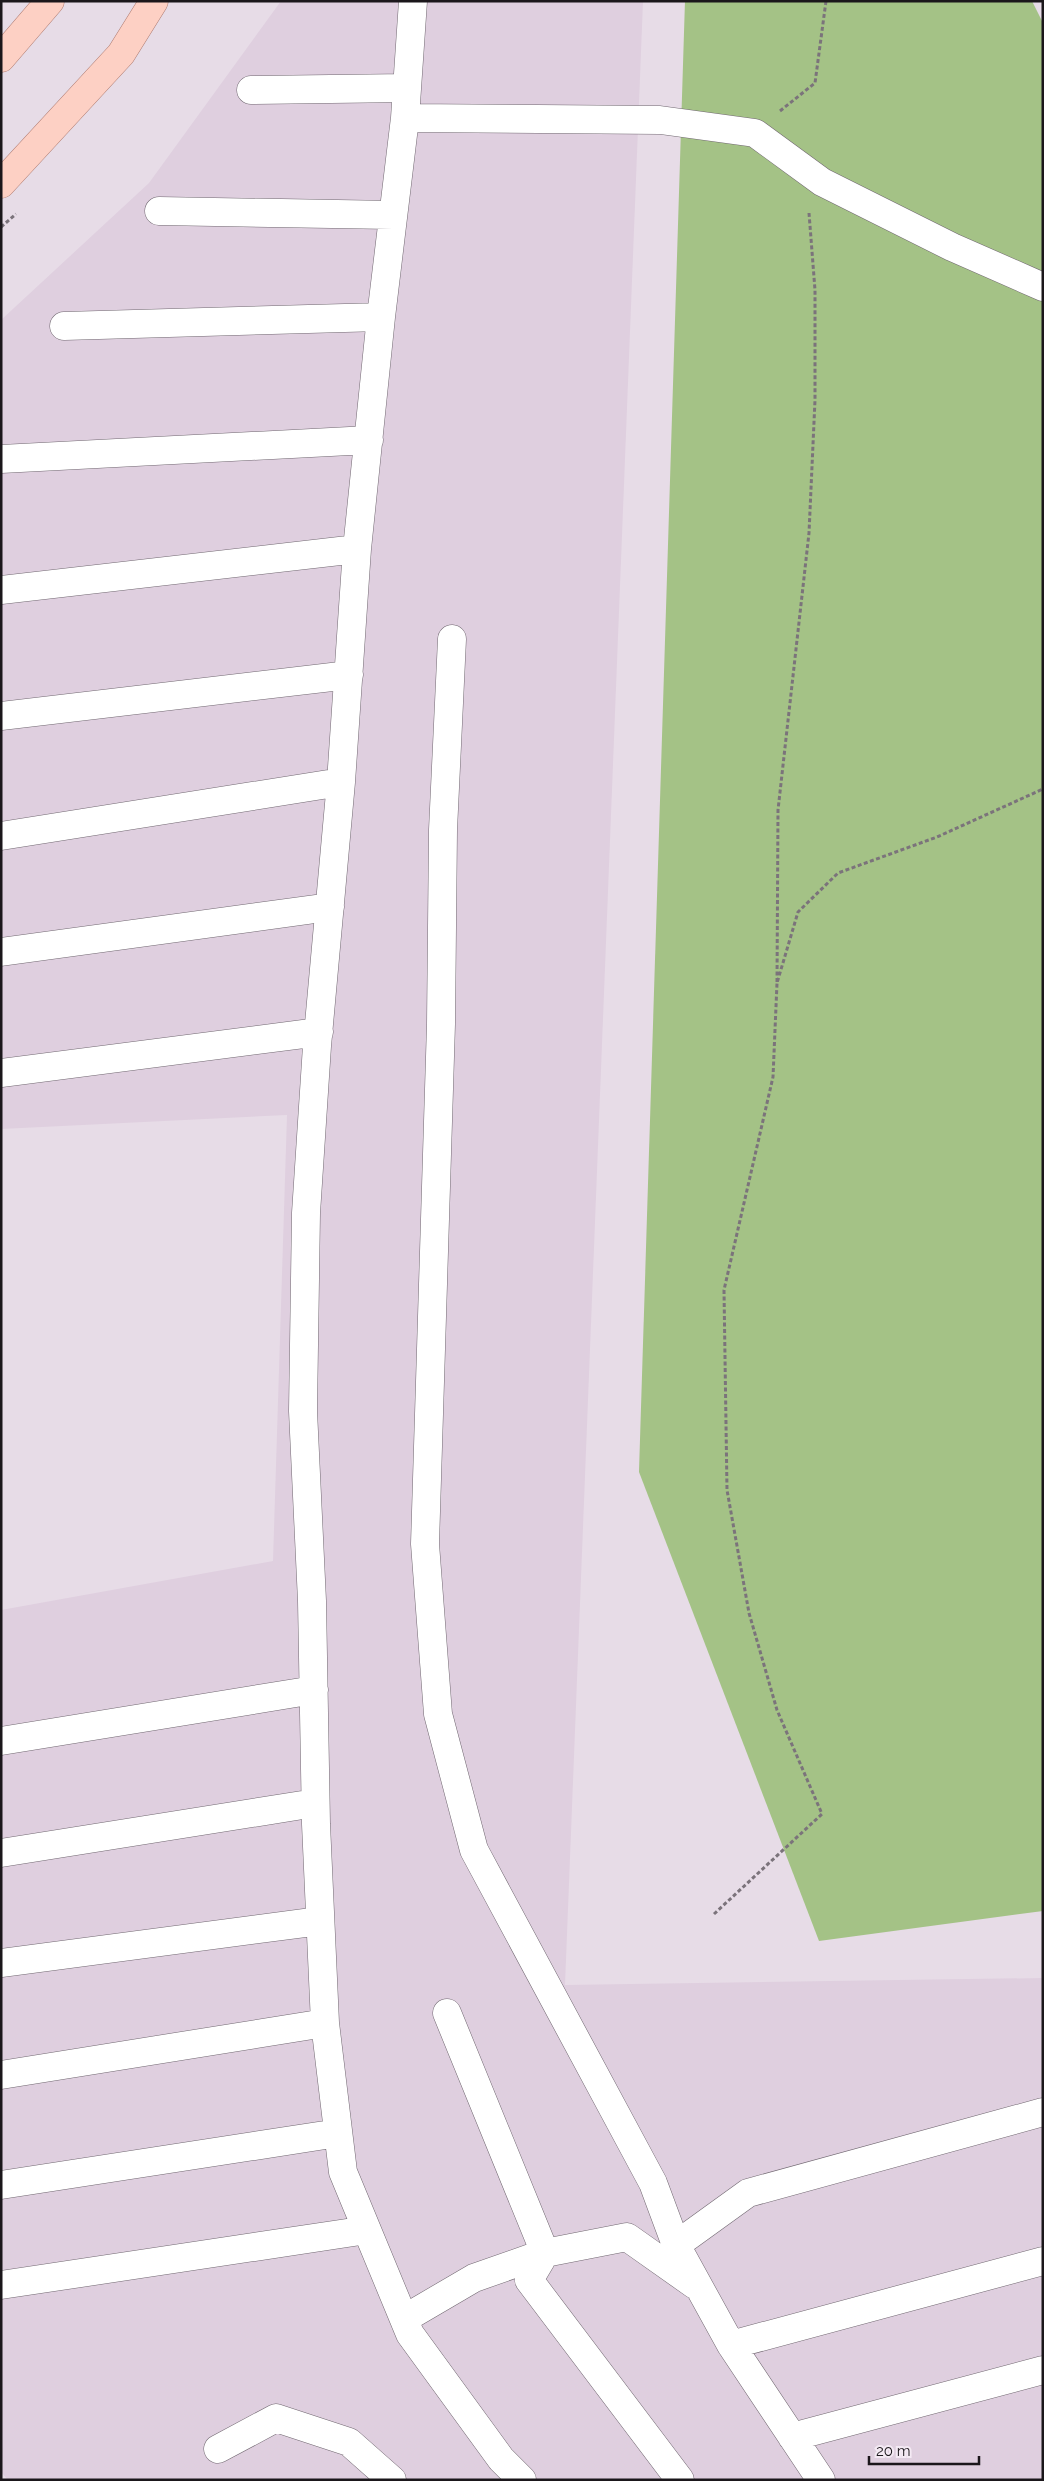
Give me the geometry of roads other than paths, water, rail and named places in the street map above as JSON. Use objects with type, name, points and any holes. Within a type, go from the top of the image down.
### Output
[{"type":"main road","points":[[1,58],[50,1]]},
{"type":"main road","points":[[1,184],[121,54],[154,1]]},
{"type":"lane","points":[[413,1],[405,118],[381,317],[357,549],[341,782],[319,1032],[306,1213],[303,1412],[312,1600],[315,1803],[320,1921],[325,2022],[343,2172],[410,2334],[501,2459],[522,2480]]},
{"type":"lane","points":[[251,90],[407,88]]},
{"type":"lane","points":[[405,118],[660,120],[755,132],[822,182],[952,248],[1043,287]]},
{"type":"lane","points":[[159,211],[393,215]]},
{"type":"lane","points":[[64,326],[381,317]]},
{"type":"lane","points":[[1,459],[369,440]]},
{"type":"lane","points":[[1,590],[357,549]]},
{"type":"lane","points":[[452,639],[443,830],[441,1024],[425,1544],[438,1714],[474,1850],[653,2183],[676,2245],[700,2289],[731,2345],[821,2480]]},
{"type":"lane","points":[[1,716],[348,675]]},
{"type":"lane","points":[[1,836],[341,782]]},
{"type":"lane","points":[[1,952],[330,908]]},
{"type":"lane","points":[[1,1073],[319,1032]]},
{"type":"lane","points":[[1,1741],[314,1690]]},
{"type":"lane","points":[[1,1852],[315,1803]]},
{"type":"lane","points":[[1,1963],[320,1921]]},
{"type":"lane","points":[[447,2013],[545,2253]]},
{"type":"lane","points":[[1,2075],[325,2022]]},
{"type":"lane","points":[[676,2245],[748,2193],[1043,2112]]},
{"type":"lane","points":[[1,2185],[338,2133]]},
{"type":"lane","points":[[1,2285],[367,2230]]},
{"type":"lane","points":[[404,2319],[474,2278],[545,2253],[627,2237],[700,2289]]},
{"type":"lane","points":[[545,2253],[529,2280],[680,2480]]},
{"type":"lane","points":[[731,2345],[1043,2261]]},
{"type":"lane","points":[[792,2437],[1043,2370]]},
{"type":"lane","points":[[218,2449],[276,2418],[349,2442],[392,2480]]}]
